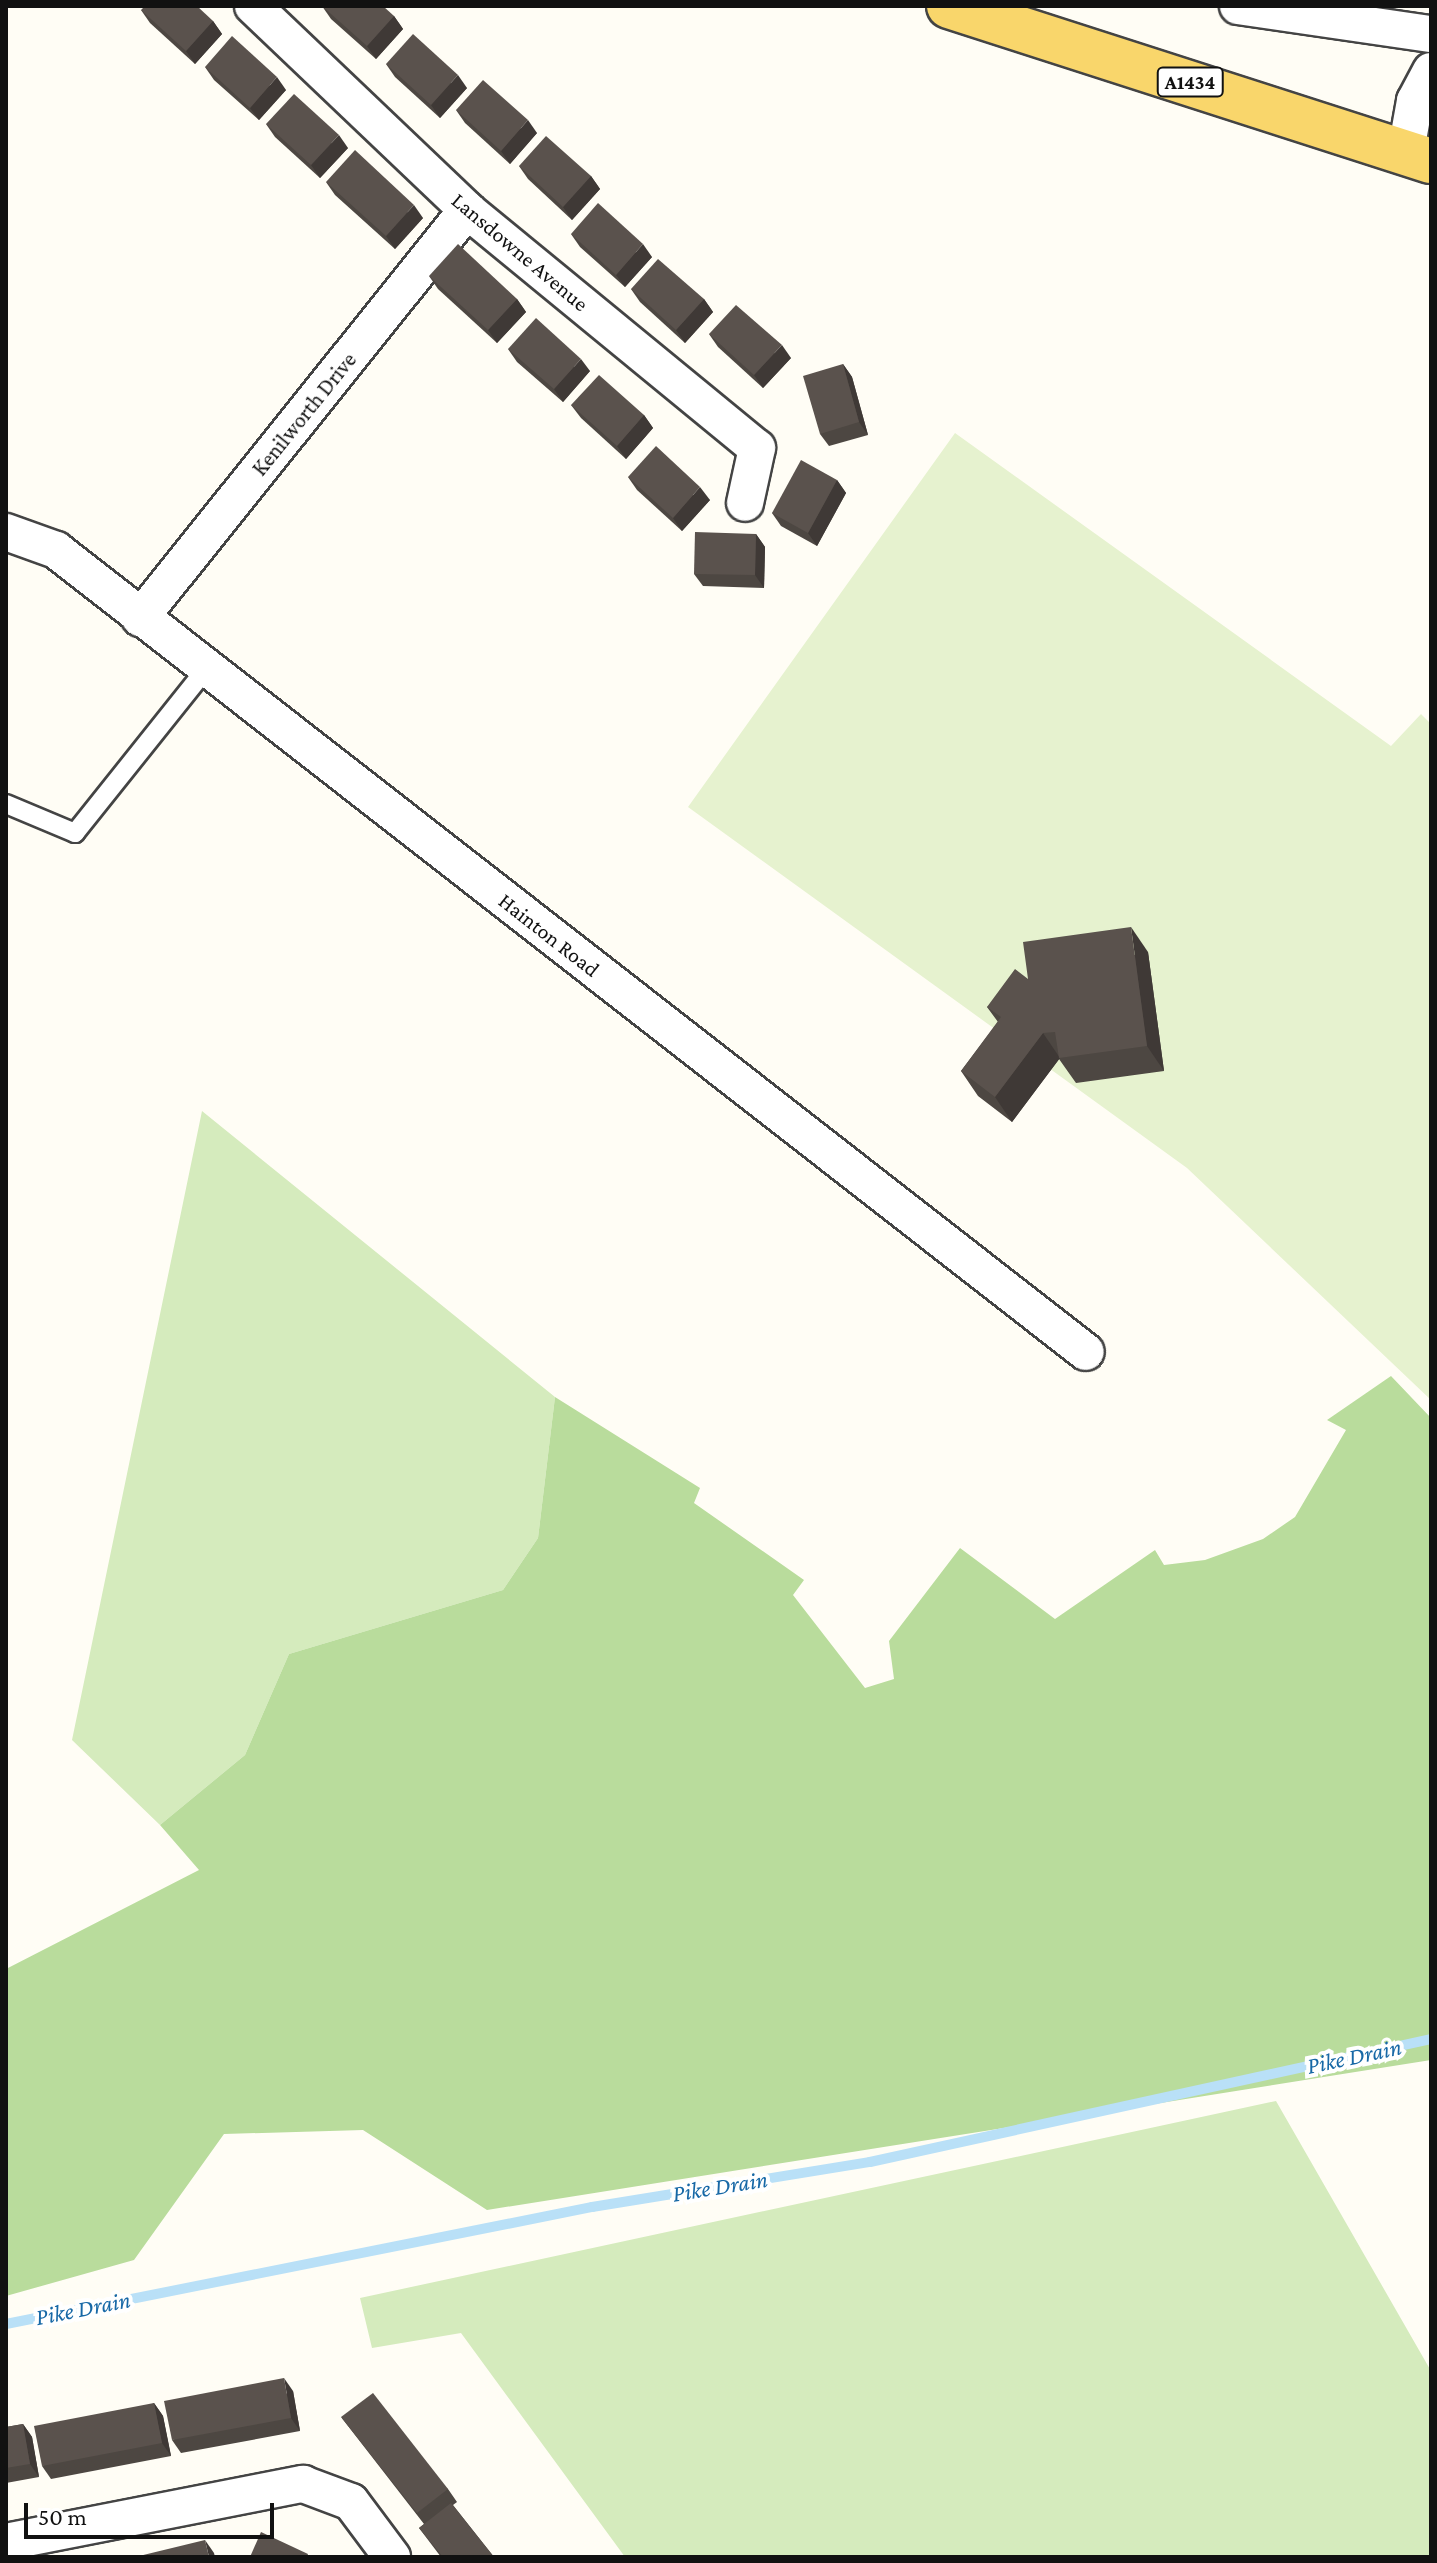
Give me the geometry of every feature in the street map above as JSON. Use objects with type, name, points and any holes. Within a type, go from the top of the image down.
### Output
[{"type":"main road","name":"A1434","points":[[949,6],[1419,156]]},
{"type":"street","name":"Lansdowne Avenue","points":[[253,6],[467,210],[757,448],[745,503]]},
{"type":"street","points":[[1238,6],[1431,34]]},
{"type":"street","points":[[1419,156],[1415,101],[1431,71]]},
{"type":"street","name":"Kenilworth Drive","points":[[140,618],[467,210]]},
{"type":"street","name":"Hainton Road","points":[[6,532],[56,550],[1086,1352]]},
{"type":"street","points":[[6,2542],[303,2484],[351,2502],[392,2557]]},
{"type":"lane","points":[[6,804],[75,833],[206,669]]},
{"type":"green space","points":[[955,433],[1391,746],[1421,714],[1431,724],[1431,1400],[1187,1168],[688,807]]},
{"type":"green space","points":[[202,1111],[555,1397],[538,1538],[503,1590],[289,1654],[245,1755],[160,1825],[72,1740]]},
{"type":"green space","points":[[1391,1376],[1431,1418],[1431,2060],[487,2210],[363,2130],[224,2134],[134,2260],[6,2296],[6,1969],[199,1870],[160,1825],[245,1755],[289,1654],[503,1590],[538,1538],[555,1397],[700,1488],[694,1503],[804,1580],[793,1595],[865,1688],[894,1679],[889,1641],[960,1548],[1055,1619],[1155,1550],[1164,1565],[1205,1560],[1263,1539],[1295,1517],[1346,1430],[1327,1420]]},
{"type":"green space","points":[[1276,2101],[1431,2371],[1431,2557],[625,2557],[461,2333],[372,2348],[360,2298]]},
{"type":"building","points":[[145,6],[197,6],[213,21],[186,51],[141,10]]},
{"type":"building","points":[[322,6],[383,6],[394,16],[367,46]]},
{"type":"building","points":[[413,34],[458,75],[431,105],[386,64]]},
{"type":"building","points":[[232,36],[277,77],[250,108],[205,67]]},
{"type":"building","points":[[483,80],[528,120],[501,151],[456,110]]},
{"type":"building","points":[[294,94],[339,135],[311,165],[266,124]]},
{"type":"building","points":[[546,136],[591,176],[563,207],[519,166]]},
{"type":"building","points":[[355,150],[414,205],[386,236],[326,182]]},
{"type":"building","points":[[598,203],[643,244],[616,275],[571,234]]},
{"type":"building","points":[[458,244],[517,299],[488,330],[429,276]]},
{"type":"building","points":[[658,259],[704,299],[676,330],[631,289]]},
{"type":"building","points":[[736,305],[782,345],[754,375],[709,334]]},
{"type":"building","points":[[536,318],[581,359],[554,389],[508,349]]},
{"type":"building","points":[[843,364],[859,422],[820,434],[803,376]]},
{"type":"building","points":[[599,375],[644,415],[617,446],[571,405]]},
{"type":"building","points":[[656,446],[700,487],[673,518],[628,477]]},
{"type":"building","points":[[801,460],[837,480],[808,533],[772,513]]},
{"type":"building","points":[[695,532],[756,534],[755,575],[694,574]]},
{"type":"building","points":[[1131,927],[1147,1046],[1059,1058],[1055,1032],[1043,1033],[995,1097],[961,1071],[1001,1017],[987,1007],[1015,969],[1028,979],[1023,942]]},
{"type":"building","points":[[284,2378],[291,2418],[172,2440],[164,2401]]},
{"type":"building","points":[[373,2393],[448,2489],[417,2513],[341,2417]]},
{"type":"building","points":[[154,2403],[162,2443],[42,2466],[34,2426]]},
{"type":"building","points":[[23,2424],[30,2464],[6,2468],[6,2427]]},
{"type":"building","points":[[451,2503],[494,2557],[443,2557],[419,2528]]},
{"type":"building","points":[[261,2532],[308,2554],[307,2557],[250,2557]]},
{"type":"building","points":[[205,2540],[209,2557],[135,2557]]},
{"type":"waterway","name":"Pike Drain","points":[[6,2324],[592,2207],[870,2162],[1431,2039]]}]
